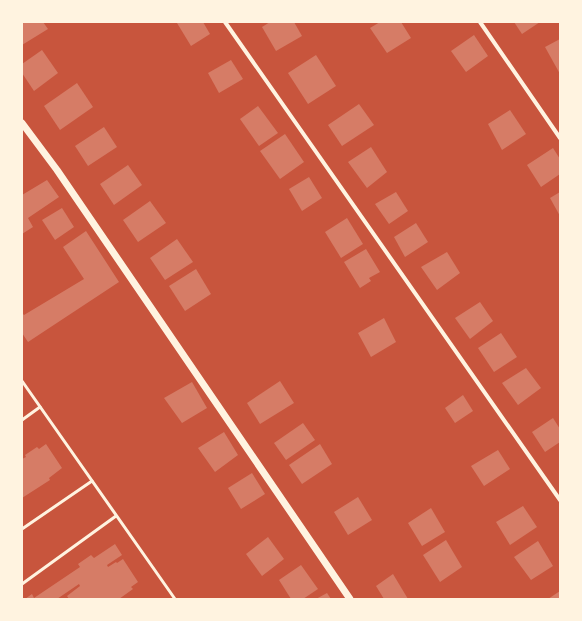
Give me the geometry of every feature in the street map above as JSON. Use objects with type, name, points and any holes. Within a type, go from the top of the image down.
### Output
[{"type":"street","points":[[225,22],[560,500]]},
{"type":"street","points":[[480,22],[560,138]]},
{"type":"street","points":[[22,123],[66,183],[350,599]]},
{"type":"lane","points":[[22,381],[175,599]]},
{"type":"lane","points":[[22,420],[40,407]]},
{"type":"lane","points":[[22,529],[92,481]]},
{"type":"lane","points":[[22,584],[116,516]]},
{"type":"building","points":[[22,22],[43,22],[48,29],[22,45]]},
{"type":"building","points":[[203,22],[210,34],[191,46],[177,23]]},
{"type":"building","points":[[270,22],[294,22],[302,36],[276,51],[262,27]]},
{"type":"building","points":[[380,22],[401,22],[411,38],[387,53],[370,28]]},
{"type":"building","points":[[514,22],[540,22],[522,34]]},
{"type":"building","points":[[474,35],[488,56],[466,72],[451,51]]},
{"type":"building","points":[[560,39],[560,74],[545,47]]},
{"type":"building","points":[[42,50],[58,73],[34,91],[22,73],[22,64]]},
{"type":"building","points":[[316,55],[336,86],[308,104],[288,73]]},
{"type":"building","points":[[231,60],[243,79],[219,93],[208,73]]},
{"type":"building","points":[[77,83],[93,107],[60,130],[44,106]]},
{"type":"building","points":[[359,104],[374,125],[342,146],[328,125]]},
{"type":"building","points":[[258,106],[278,133],[259,146],[240,119]]},
{"type":"building","points":[[510,110],[526,134],[502,150],[488,124]]},
{"type":"building","points":[[104,127],[117,147],[88,166],[75,146]]},
{"type":"building","points":[[285,134],[304,162],[280,179],[260,151]]},
{"type":"building","points":[[371,147],[387,172],[367,188],[348,162]]},
{"type":"building","points":[[553,148],[560,159],[560,174],[541,187],[527,165]]},
{"type":"building","points":[[128,165],[142,185],[114,205],[100,184]]},
{"type":"building","points":[[309,177],[322,198],[302,211],[289,189]]},
{"type":"building","points":[[47,180],[59,197],[28,218],[33,227],[22,234],[22,195]]},
{"type":"building","points":[[396,192],[408,211],[389,224],[375,204]]},
{"type":"building","points":[[560,192],[560,216],[550,198]]},
{"type":"building","points":[[150,201],[166,223],[138,242],[123,220]]},
{"type":"building","points":[[62,208],[74,227],[55,240],[42,220]]},
{"type":"building","points":[[347,218],[363,244],[341,258],[325,232]]},
{"type":"building","points":[[416,223],[428,242],[405,257],[394,237]]},
{"type":"building","points":[[86,231],[119,282],[28,342],[22,333],[22,313],[24,315],[84,279],[63,247]]},
{"type":"building","points":[[177,239],[193,262],[165,280],[150,258]]},
{"type":"building","points":[[366,249],[380,272],[369,278],[371,281],[360,288],[344,262]]},
{"type":"building","points":[[447,252],[460,273],[437,290],[421,267]]},
{"type":"building","points":[[196,269],[211,294],[185,311],[169,286]]},
{"type":"building","points":[[480,302],[493,321],[470,339],[455,318]]},
{"type":"building","points":[[384,318],[396,342],[371,357],[358,333]]},
{"type":"building","points":[[501,333],[517,357],[494,372],[478,348]]},
{"type":"building","points":[[526,368],[541,388],[518,405],[502,383]]},
{"type":"building","points":[[280,381],[294,403],[260,424],[247,403]]},
{"type":"building","points":[[192,382],[207,408],[182,423],[164,398]]},
{"type":"building","points":[[463,395],[473,411],[455,423],[445,408]]},
{"type":"building","points":[[553,418],[560,429],[560,442],[545,452],[532,432]]},
{"type":"building","points":[[303,423],[315,440],[286,460],[274,443]]},
{"type":"building","points":[[224,432],[238,455],[215,472],[198,448]]},
{"type":"building","points":[[46,444],[62,468],[49,478],[50,480],[22,498],[22,459],[26,457],[25,455],[37,447],[39,449]]},
{"type":"building","points":[[320,444],[332,464],[302,484],[289,465]]},
{"type":"building","points":[[498,450],[510,469],[484,486],[471,466]]},
{"type":"building","points":[[252,473],[265,494],[241,509],[228,488]]},
{"type":"building","points":[[358,497],[372,520],[348,535],[334,512]]},
{"type":"building","points":[[523,506],[537,527],[510,545],[496,522]]},
{"type":"building","points":[[431,508],[445,532],[422,546],[408,523]]},
{"type":"building","points":[[268,537],[284,559],[262,576],[246,554]]},
{"type":"building","points":[[446,540],[462,567],[440,582],[423,555]]},
{"type":"building","points":[[538,541],[553,566],[531,580],[514,557]]},
{"type":"building","points":[[115,544],[122,555],[107,565],[108,567],[123,559],[138,582],[131,587],[133,589],[119,599],[69,599],[67,596],[80,586],[79,584],[57,599],[25,599],[32,594],[34,598],[80,567],[78,564],[91,555],[94,558]]},
{"type":"building","points":[[301,565],[318,589],[303,599],[291,599],[279,580]]},
{"type":"building","points":[[393,574],[408,599],[384,599],[376,586]]},
{"type":"building","points":[[560,591],[560,599],[548,599]]},
{"type":"building","points":[[327,593],[331,599],[316,599]]}]
